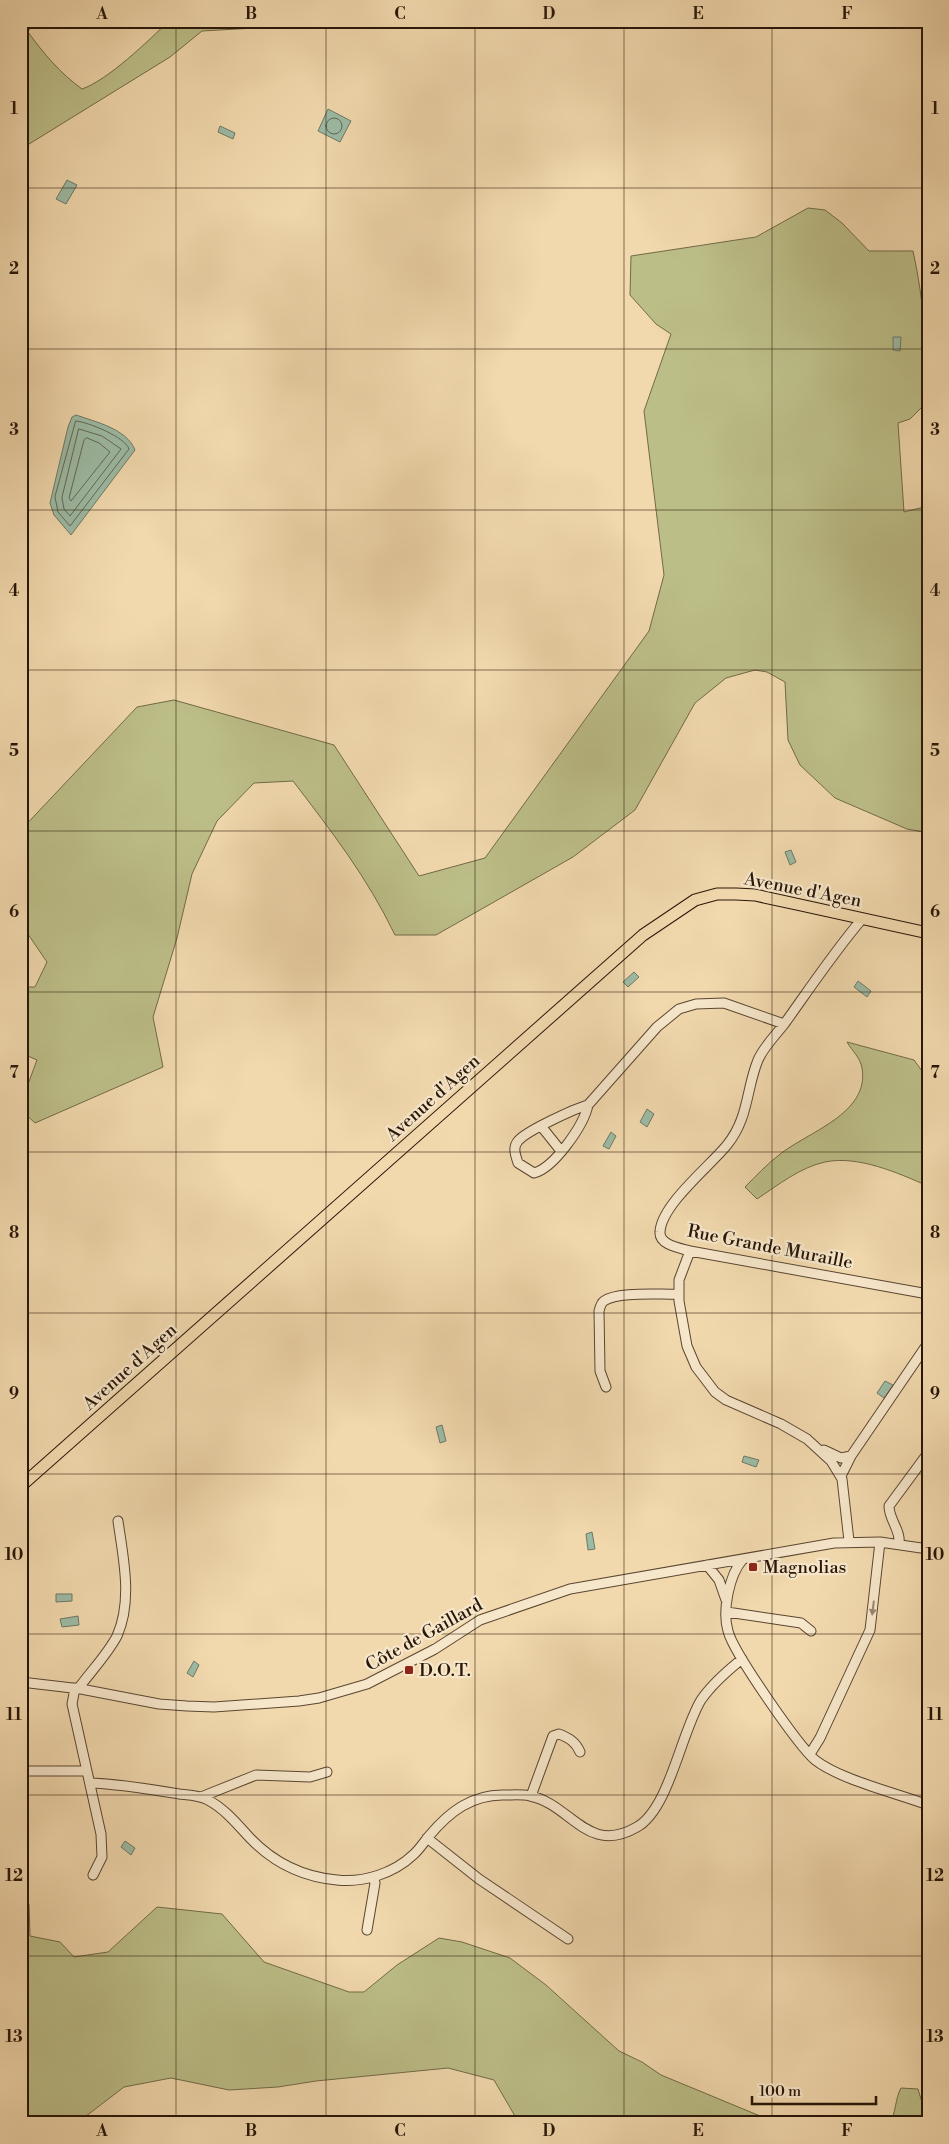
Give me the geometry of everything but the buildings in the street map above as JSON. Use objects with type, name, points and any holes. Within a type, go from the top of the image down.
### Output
[{"type":"main road","name":"Avenue d'Agen","points":[[21,1486],[643,935],[661,921],[695,900],[716,894],[771,898],[928,933]]},
{"type":"street","name":"Rue Grande Muraille","points":[[862,919],[758,1059],[749,1097],[738,1129],[727,1144],[682,1192],[665,1218],[660,1230],[662,1240],[690,1251],[928,1294]]},
{"type":"street","points":[[588,1105],[577,1108],[541,1126],[517,1141],[514,1152],[518,1164],[528,1171],[538,1172],[561,1151],[583,1121],[588,1105],[657,1027],[679,1009],[696,1004],[724,1003],[784,1024]]},
{"type":"street","points":[[541,1126],[561,1151]]},
{"type":"street","points":[[690,1251],[679,1280],[682,1323],[687,1346],[696,1367],[715,1392],[726,1400],[781,1424],[841,1458],[851,1456]]},
{"type":"street","points":[[606,1387],[600,1371],[599,1311],[601,1304],[615,1296],[679,1294]]},
{"type":"street","points":[[841,1476],[851,1456],[928,1343]]},
{"type":"street","points":[[807,1439],[831,1461],[841,1476],[849,1541]]},
{"type":"street","points":[[899,1544],[899,1533],[890,1514],[890,1506],[928,1453]]},
{"type":"street","points":[[93,1875],[102,1857],[101,1834],[72,1704],[76,1689],[107,1652],[117,1634],[124,1608],[125,1578],[118,1521]]},
{"type":"street","name":"Côte de Gaillard","points":[[21,1682],[76,1689],[159,1704],[214,1708],[269,1705],[319,1698],[375,1681],[435,1649],[480,1620],[570,1589],[849,1541],[899,1544],[928,1550]]},
{"type":"street","points":[[810,1754],[820,1738],[870,1630],[880,1542]]},
{"type":"street","points":[[727,1608],[732,1574],[742,1559]]},
{"type":"street","points":[[707,1565],[719,1580],[727,1608],[729,1634],[742,1659],[791,1731],[810,1754],[837,1773],[928,1805]]},
{"type":"street","points":[[727,1608],[801,1623],[810,1631]]},
{"type":"street","points":[[90,1783],[120,1784],[201,1797],[232,1817],[251,1839],[274,1860],[290,1868],[338,1881],[361,1880],[399,1866],[415,1854],[447,1816],[464,1804],[495,1794],[531,1796],[557,1808],[587,1830],[604,1836],[622,1834],[638,1827],[651,1816],[660,1801],[701,1700],[721,1677],[742,1659]]},
{"type":"street","points":[[531,1796],[553,1736],[559,1734],[570,1739],[577,1744],[580,1752]]},
{"type":"street","points":[[21,1772],[87,1771]]},
{"type":"street","points":[[201,1797],[256,1775],[310,1777],[327,1772]]},
{"type":"street","points":[[427,1838],[479,1879],[568,1939]]},
{"type":"street","points":[[367,1930],[375,1883],[373,1877]]},
{"type":"green space","points":[[21,21],[34,21],[28,32],[53,63],[82,89],[115,69],[169,21],[294,21],[273,27],[202,31],[170,57],[21,149]]},
{"type":"green space","points":[[808,208],[825,210],[842,223],[869,251],[913,251],[917,270],[924,327],[925,404],[910,419],[898,423],[904,512],[928,506],[928,833],[907,829],[835,798],[800,765],[788,740],[785,682],[767,672],[755,670],[726,678],[695,703],[635,810],[573,857],[436,935],[395,935],[361,874],[293,781],[254,783],[217,821],[192,874],[177,938],[153,1017],[163,1067],[35,1123],[21,1110],[21,1103],[37,1060],[21,1053],[21,987],[35,987],[47,962],[21,924],[21,830],[137,707],[174,700],[334,745],[419,876],[485,858],[649,631],[664,575],[644,411],[671,334],[656,324],[630,295],[631,256],[756,237]]},
{"type":"green space","points":[[847,1042],[914,1060],[922,1071],[928,1071],[928,1186],[878,1166],[838,1160],[816,1164],[807,1168],[757,1199],[745,1187],[775,1159],[847,1110],[856,1098],[862,1084],[862,1068],[858,1057]]},
{"type":"green space","points":[[21,1904],[29,1904],[30,1936],[60,1942],[74,1957],[108,1952],[157,1907],[222,1914],[264,1962],[349,1992],[364,1992],[397,1965],[439,1938],[462,1942],[510,1958],[546,1985],[619,2051],[642,2062],[661,2075],[777,2123],[519,2123],[494,2080],[448,2068],[316,2081],[278,2087],[229,2090],[171,2078],[124,2087],[77,2123],[21,2123]]},
{"type":"green space","points":[[901,2088],[918,2089],[924,2109],[928,2112],[928,2123],[890,2123]]},
{"type":"water","points":[[328,109],[351,121],[340,142],[318,131]]},
{"type":"water","points":[[220,126],[235,133],[233,139],[218,132]]},
{"type":"water","points":[[67,180],[77,185],[66,204],[56,199]]},
{"type":"water","points":[[893,337],[901,337],[900,351],[893,350]]},
{"type":"water","points":[[76,415],[110,427],[125,437],[135,450],[71,535],[54,515],[50,503],[68,427],[72,417]]},
{"type":"water","points":[[791,850],[796,862],[790,865],[785,852]]},
{"type":"water","points":[[634,972],[639,977],[628,987],[623,982]]},
{"type":"water","points":[[858,981],[871,991],[867,997],[854,987]]},
{"type":"water","points":[[647,1109],[654,1114],[647,1127],[640,1122]]},
{"type":"water","points":[[611,1132],[616,1136],[609,1149],[603,1146]]},
{"type":"water","points":[[885,1381],[893,1385],[884,1398],[877,1393]]},
{"type":"water","points":[[442,1425],[446,1441],[440,1443],[436,1427]]},
{"type":"water","points":[[744,1456],[759,1460],[756,1467],[742,1462]]},
{"type":"water","points":[[592,1532],[595,1549],[588,1550],[586,1534]]},
{"type":"water","points":[[56,1594],[72,1594],[72,1601],[56,1602]]},
{"type":"water","points":[[78,1616],[79,1625],[62,1627],[60,1619]]},
{"type":"water","points":[[194,1661],[199,1665],[193,1677],[187,1673]]},
{"type":"water","points":[[125,1841],[135,1848],[131,1855],[121,1847]]},
{"type":"place","name":"Magnolias","points":[[753,1567]]},
{"type":"place","name":"D.O.T.","points":[[409,1670]]}]
